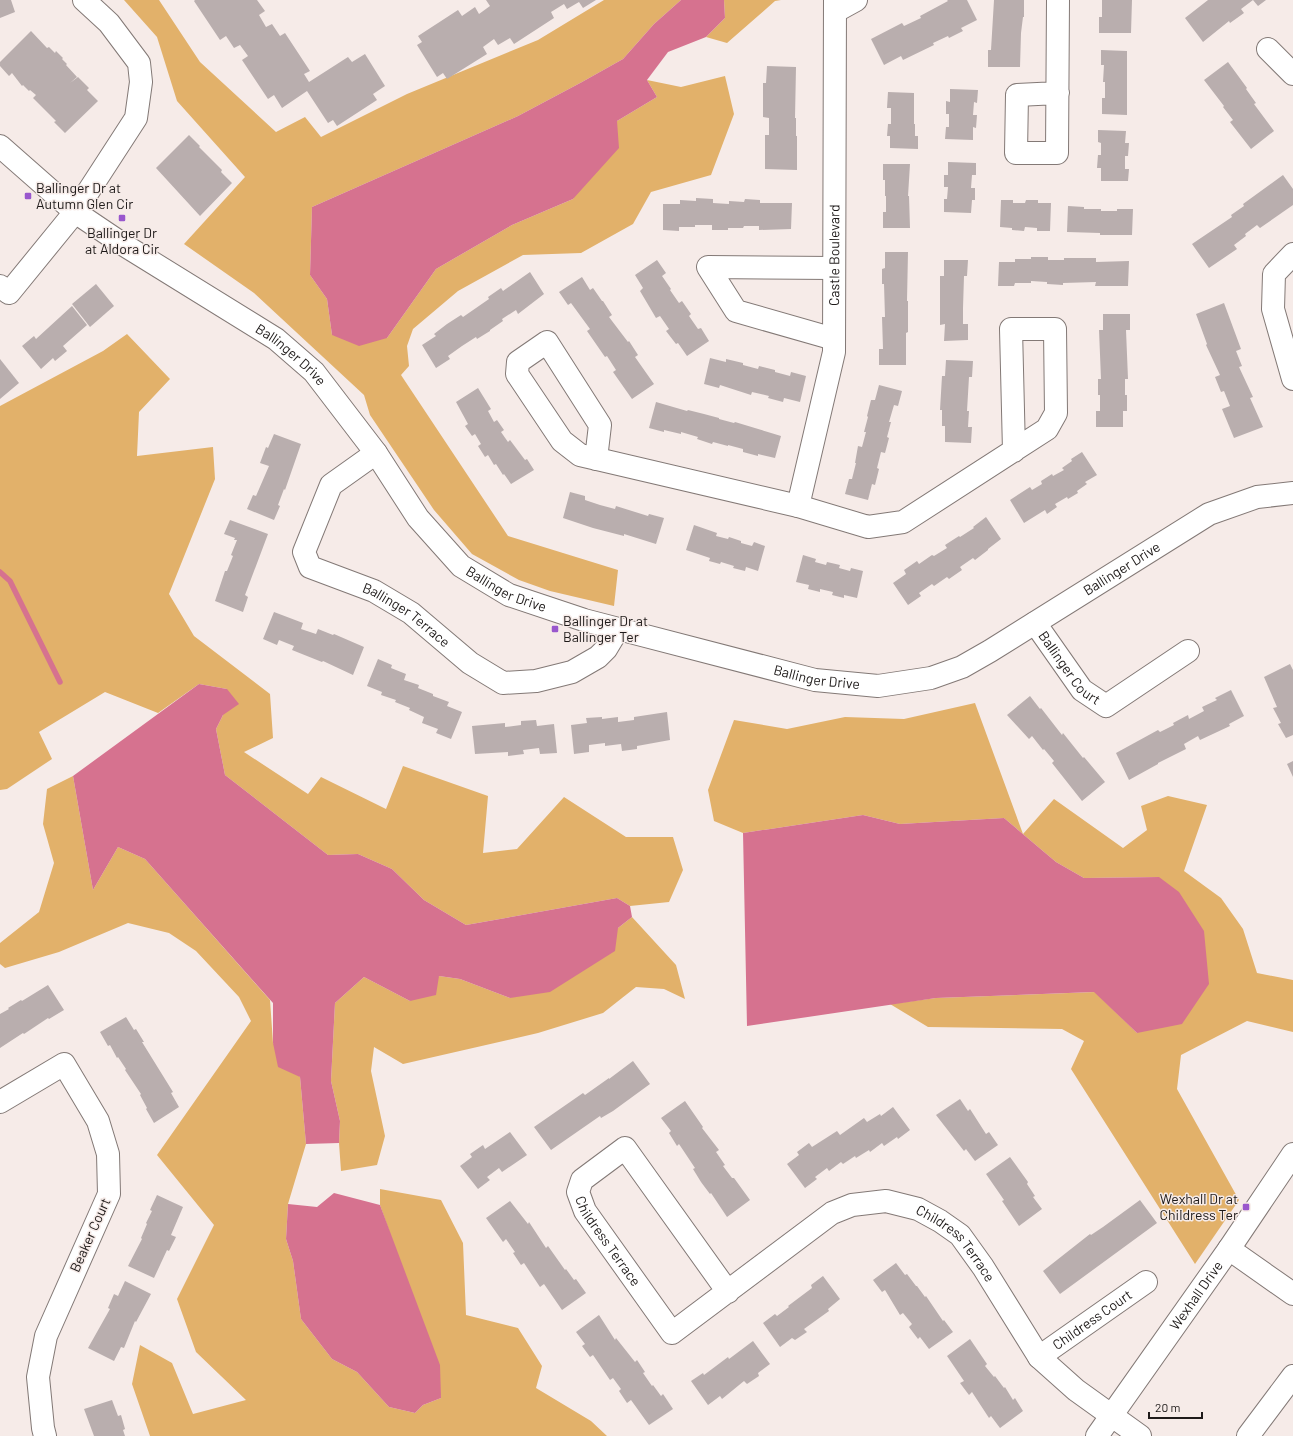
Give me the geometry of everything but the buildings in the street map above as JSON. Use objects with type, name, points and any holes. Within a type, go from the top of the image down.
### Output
[{"type":"street","points":[[0,286],[9,293],[75,212],[136,118],[141,82],[139,63],[109,23],[84,0]]},
{"type":"street","points":[[836,5],[856,0]]},
{"type":"street","points":[[1058,0],[1058,93]]},
{"type":"street","name":"Castle Boulevard","points":[[798,506],[834,352],[836,5]]},
{"type":"street","points":[[1268,49],[1293,74]]},
{"type":"street","name":"Ballinger Drive","points":[[0,146],[75,212],[124,245],[276,339],[314,372],[376,453],[418,518],[461,566],[509,595],[584,620],[815,680],[878,686],[931,678],[962,668],[1209,514],[1257,497],[1293,492]]},
{"type":"street","points":[[1293,254],[1274,274],[1273,309],[1293,379]]},
{"type":"street","points":[[834,268],[708,268],[736,311],[834,339]]},
{"type":"street","points":[[596,459],[600,425],[547,342],[518,362],[517,374],[562,441],[580,456],[798,506],[868,527],[903,522],[1014,451],[1048,429],[1056,413],[1055,329],[1011,329],[1014,451]]},
{"type":"street","name":"Ballinger Terrace","points":[[376,453],[331,485],[304,552],[310,568],[374,591],[405,609],[470,663],[503,682],[536,681],[572,672],[598,657],[606,649],[618,629]]},
{"type":"street","name":"Ballinger Court","points":[[1036,623],[1082,690],[1106,706],[1188,651]]},
{"type":"street","name":"Beaker Court","points":[[0,1102],[64,1064],[98,1121],[108,1154],[109,1194],[46,1336],[38,1377],[45,1436]]},
{"type":"street","name":"Childress Terrace","points":[[728,1292],[625,1148],[582,1180],[578,1192],[585,1212],[672,1332],[728,1292],[832,1213],[852,1205],[886,1201],[918,1209],[940,1221],[960,1235],[983,1267],[1039,1357],[1076,1390],[1140,1436]]},
{"type":"street","name":"Wexhall Drive","points":[[1096,1436],[1229,1249],[1293,1154]]},
{"type":"street","points":[[1229,1249],[1293,1294]]},
{"type":"street","name":"Childress Court","points":[[1039,1357],[1146,1282]]},
{"type":"street","points":[[1248,1436],[1293,1376]]},
{"type":"shaded area","points":[[124,0],[159,0],[200,62],[276,132],[305,117],[321,137],[407,94],[538,40],[604,0],[681,0],[654,24],[623,59],[582,82],[518,116],[312,207],[310,275],[327,299],[332,335],[387,338],[436,269],[512,225],[573,199],[617,121],[657,97],[647,80],[681,87],[725,76],[734,114],[711,175],[651,192],[633,224],[581,253],[523,255],[458,291],[413,329],[407,346],[409,366],[401,375],[508,536],[618,570],[614,606],[550,591],[519,580],[472,554],[434,510],[370,415],[364,395],[254,293],[184,244],[245,177],[177,101],[157,37]]},
{"type":"shaded area","points":[[681,0],[724,0],[725,18],[706,37],[668,52],[647,80],[657,97],[617,121],[619,148],[573,199],[512,225],[436,269],[387,338],[359,346],[332,335],[327,299],[310,275],[312,207],[518,116],[623,59],[654,24]]},
{"type":"shaded area","points":[[724,0],[781,0],[775,1],[727,43],[706,37],[725,18]]},
{"type":"shaded area","points":[[127,334],[170,379],[139,412],[137,456],[213,447],[215,479],[169,594],[194,636],[270,694],[273,738],[244,752],[308,794],[321,777],[386,809],[403,766],[488,796],[483,853],[517,849],[564,797],[626,837],[673,837],[683,870],[669,902],[630,906],[617,898],[466,925],[424,900],[392,869],[358,854],[328,855],[225,775],[216,729],[223,715],[227,689],[199,684],[158,713],[105,692],[39,732],[52,759],[7,789],[0,790],[0,406],[103,351]]},
{"type":"shaded area","points":[[199,684],[227,689],[239,704],[223,715],[216,729],[225,775],[328,855],[358,854],[392,869],[424,900],[466,925],[617,898],[630,906],[632,917],[618,928],[615,951],[550,992],[510,998],[460,979],[439,976],[436,995],[410,1001],[364,977],[335,1003],[331,1081],[340,1121],[339,1143],[306,1144],[300,1077],[278,1067],[273,1043],[273,1003],[145,859],[118,847],[93,890],[73,776]]},
{"type":"shaded area","points":[[975,703],[1023,834],[1054,799],[1123,848],[1147,830],[1141,806],[1168,796],[1207,805],[1184,871],[1221,898],[1243,929],[1257,973],[1293,980],[1293,1032],[1247,1021],[1181,1055],[1177,1089],[1239,1200],[1195,1264],[1071,1069],[1084,1041],[1062,1029],[928,1027],[890,1004],[936,998],[1095,992],[1137,1033],[1159,877],[1084,878],[1056,862],[1004,818],[900,824],[863,815],[743,833],[714,821],[708,790],[734,720],[787,729],[845,717],[904,719]]},
{"type":"shaded area","points":[[73,776],[93,890],[118,847],[145,859],[270,1000],[273,1043],[300,1077],[306,1144],[288,1204],[286,1239],[293,1261],[301,1319],[332,1359],[357,1372],[389,1407],[415,1413],[423,1405],[441,1398],[399,1259],[380,1205],[380,1189],[441,1200],[463,1243],[466,1315],[518,1328],[542,1366],[536,1388],[591,1421],[607,1436],[150,1436],[132,1384],[140,1345],[172,1363],[193,1414],[246,1400],[196,1352],[177,1299],[214,1225],[157,1155],[251,1021],[239,997],[196,951],[169,933],[128,923],[59,952],[5,968],[0,964],[0,943],[39,912],[54,863],[43,824],[47,789]]},
{"type":"shaded area","points":[[863,815],[900,824],[1004,818],[1056,862],[1084,878],[1159,877],[1179,892],[1204,931],[1209,984],[1182,1024],[1137,1033],[1094,992],[936,998],[747,1026],[743,833]]},
{"type":"shaded area","points":[[632,917],[676,965],[685,999],[664,989],[636,987],[603,1013],[538,1033],[403,1064],[374,1047],[371,1071],[385,1136],[377,1165],[341,1171],[339,1143],[340,1121],[331,1081],[335,1003],[364,977],[410,1001],[439,976],[460,979],[510,998],[618,928]]},
{"type":"shaded area","points":[[334,1193],[380,1205],[440,1365],[441,1398],[423,1405],[415,1413],[389,1407],[357,1372],[332,1359],[301,1319],[293,1261],[286,1239],[288,1204],[317,1207]]},
{"type":"waterway","points":[[0,572],[10,581],[60,682]]},
{"type":"place","name":"Ballinger Dr at Autumn Glen Cir","points":[[28,196]]},
{"type":"place","name":"Ballinger Dr at Aldora Cir","points":[[122,218]]},
{"type":"place","name":"Ballinger Dr at Ballinger Ter","points":[[555,629]]},
{"type":"place","name":"Wexhall Dr at Childress Ter","points":[[1246,1207]]}]
